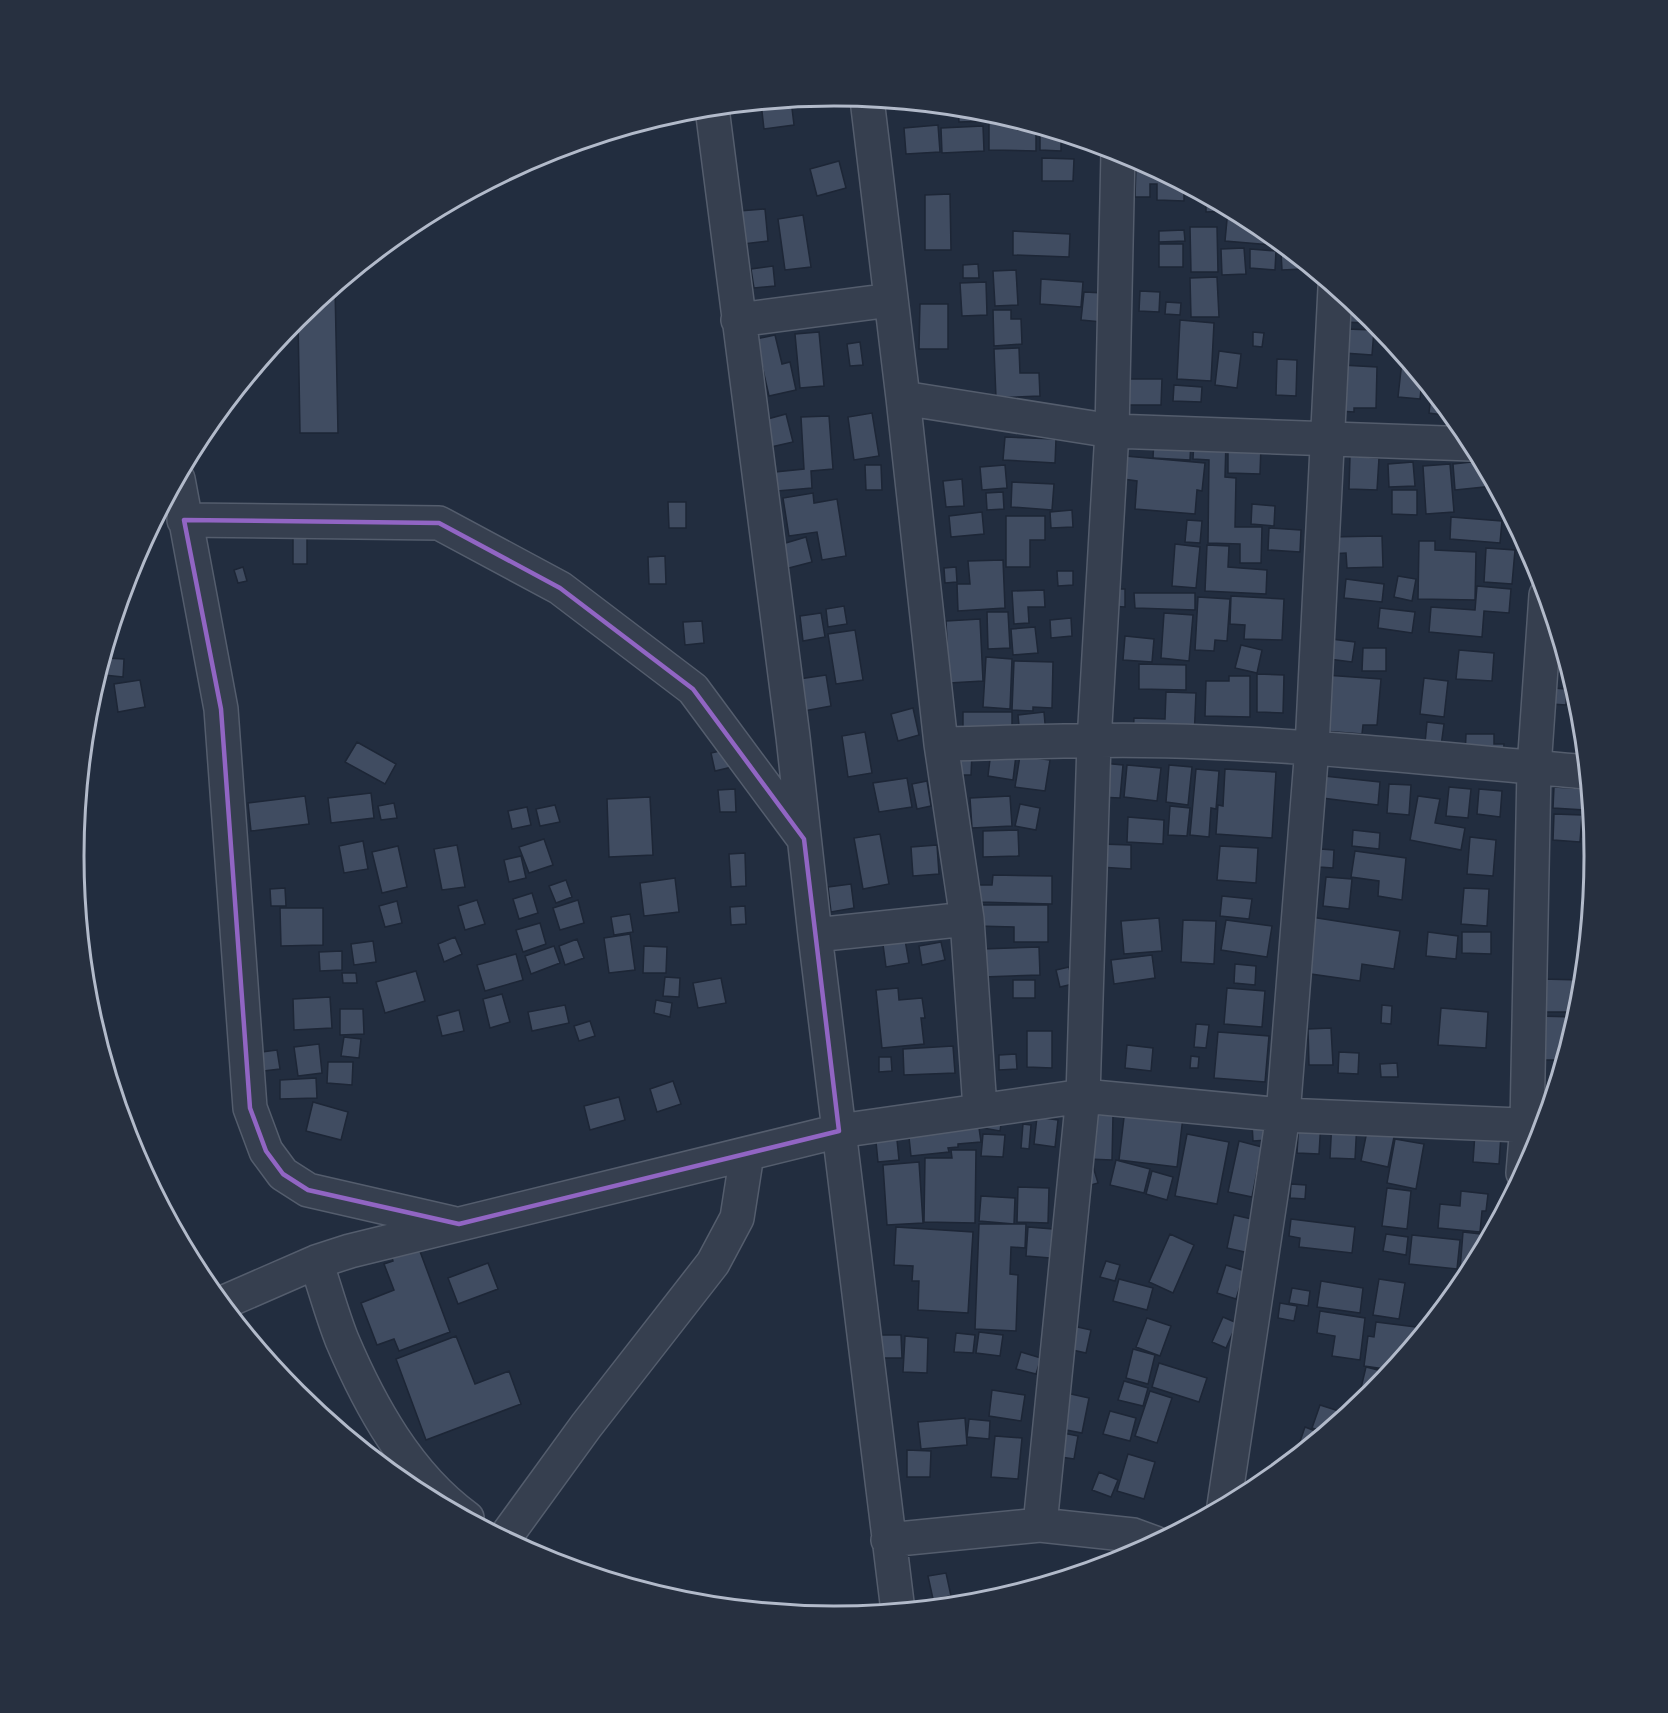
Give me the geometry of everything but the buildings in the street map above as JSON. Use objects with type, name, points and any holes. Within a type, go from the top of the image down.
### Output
[{"type":"street","points":[[868,107],[941,744],[967,920],[980,1110]]},
{"type":"street","points":[[713,117],[793,737],[897,1604]]},
{"type":"street","points":[[1040,1525],[1083,1096],[1094,742],[1112,431],[1118,163]]},
{"type":"street","points":[[1226,1496],[1283,1115],[1312,747],[1335,298]]},
{"type":"street","points":[[738,320],[891,300]]},
{"type":"street","points":[[903,398],[1112,431],[1460,444]]},
{"type":"street","points":[[180,490],[221,709],[250,1108],[266,1151],[283,1174],[308,1190],[459,1224]]},
{"type":"street","points":[[184,520],[439,523],[560,588],[693,689],[804,838]]},
{"type":"street","points":[[1535,1122],[1534,768],[1544,617]]},
{"type":"street","points":[[941,744],[1202,742],[1312,747],[1579,771]]},
{"type":"street","points":[[815,935],[967,920]]},
{"type":"street","points":[[229,1300],[316,1262],[459,1224],[839,1131],[1083,1096],[1283,1115],[1534,1125]]},
{"type":"street","points":[[509,1532],[586,1426],[714,1263],[737,1218],[747,1154]]},
{"type":"street","points":[[316,1262],[342,1339],[376,1410],[406,1456],[437,1492]]},
{"type":"street","points":[[888,1540],[1040,1525],[1133,1535],[1144,1539]]},
{"type":"highlighted area","points":[[184,520],[439,523],[560,588],[693,689],[804,839],[839,1131],[459,1224],[308,1190],[283,1174],[266,1151],[250,1108],[221,709]]}]
